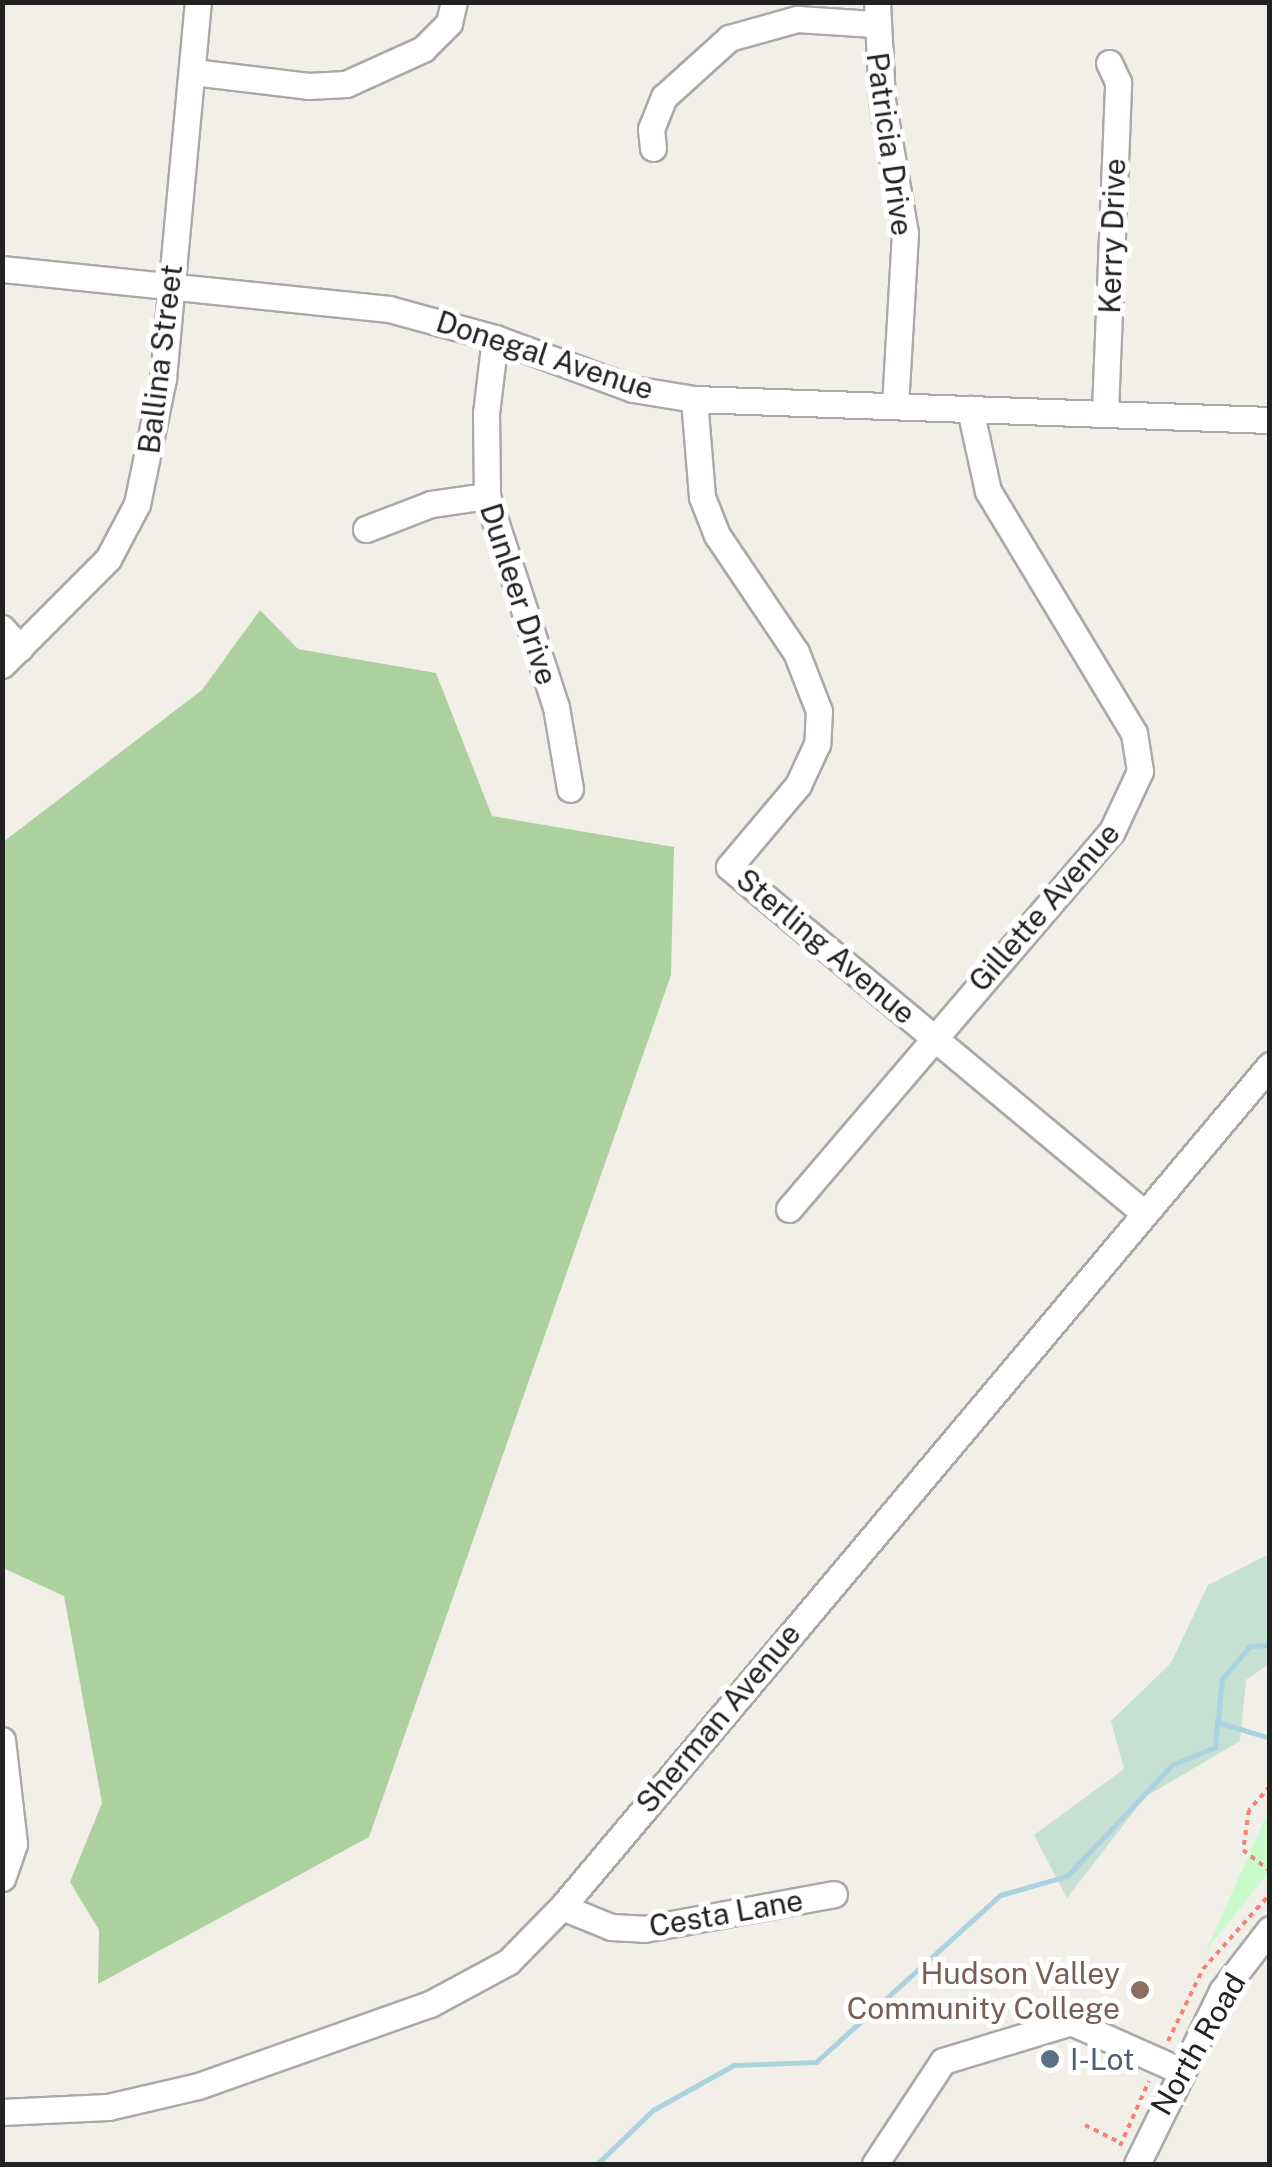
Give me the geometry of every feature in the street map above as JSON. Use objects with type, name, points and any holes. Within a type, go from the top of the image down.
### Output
[{"type":"street","name":"Ballina Street","points":[[12,656],[125,535],[146,469],[170,286],[198,2]]},
{"type":"street","points":[[192,72],[308,86],[346,84],[423,49],[449,24],[454,2]]},
{"type":"street","points":[[653,148],[651,129],[664,97],[730,38],[797,19],[876,14]]},
{"type":"street","name":"Patricia Drive","points":[[876,14],[905,232],[895,405]]},
{"type":"street","name":"Kerry Drive","points":[[1105,411],[1118,82],[1109,63]]},
{"type":"street","name":"Donegal Avenue","points":[[2,269],[389,308],[495,338],[633,389],[694,399],[1270,420]]},
{"type":"street","name":"Dunleer Drive","points":[[495,338],[486,413],[486,496],[556,707],[570,789]]},
{"type":"street","name":"Sterling Avenue","points":[[694,399],[697,468],[712,522],[796,652],[820,711],[817,744],[798,785],[729,867],[1143,1212]]},
{"type":"street","name":"Gillette Avenue","points":[[790,1210],[933,1035],[1112,831],[1128,807],[1140,771],[1134,733],[988,491],[970,409]]},
{"type":"street","points":[[366,529],[431,504],[486,496]]},
{"type":"street","points":[[2,628],[12,656]]},
{"type":"street","name":"Sherman Avenue","points":[[2,2112],[108,2106],[198,2086],[412,2010],[508,1962],[562,1908],[1143,1212],[1270,1066]]},
{"type":"street","points":[[2,1740],[14,1844],[2,1878]]},
{"type":"street","name":"Cesta Lane","points":[[562,1908],[611,1927],[644,1929],[834,1894]]},
{"type":"street","name":"North Road","points":[[1137,2164],[1179,2070],[1222,1991],[1270,1929]]},
{"type":"street","points":[[875,2164],[929,2074],[958,2056],[1072,2022],[1179,2070]]},
{"type":"path","points":[[1270,1786],[1249,1810],[1243,1850],[1270,1871]]},
{"type":"green space","points":[[260,610],[298,649],[436,673],[492,816],[674,847],[671,975],[369,1837],[98,1984],[99,1930],[70,1882],[102,1803],[64,1596],[3,1568],[3,842],[202,690]]},
{"type":"green space","points":[[1269,1554],[1269,1664],[1246,1680],[1240,1741],[1145,1797],[1067,1898],[1034,1835],[1124,1769],[1111,1721],[1171,1663],[1208,1585]]},
{"type":"green space","points":[[1269,1810],[1269,1872],[1206,1950]]},
{"type":"waterway","points":[[597,2164],[653,2110],[734,2065],[816,2062],[1000,1895],[1067,1876],[1172,1765],[1215,1747],[1222,1679],[1250,1646],[1270,1645]]},
{"type":"waterway","points":[[1217,1722],[1270,1738]]},
{"type":"place","name":"Hudson Valley Community College","points":[[1140,1990]]},
{"type":"place","name":"I-Lot","points":[[1050,2059]]}]
